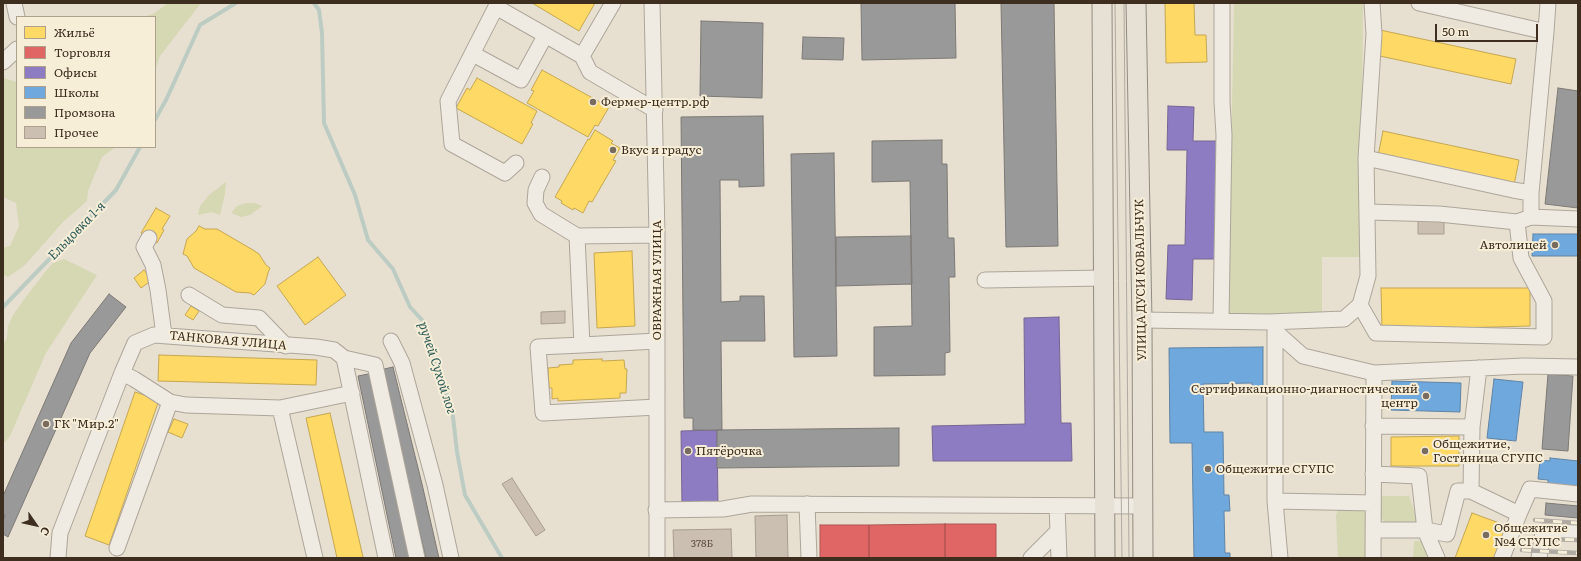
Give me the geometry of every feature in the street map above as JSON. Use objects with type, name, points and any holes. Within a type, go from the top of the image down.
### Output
[{"type":"main road","points":[[1102,3],[1106,506],[1105,558]]},
{"type":"main road","name":"УЛИЦА ДУСИ КОВАЛЬЧУК","points":[[1136,3],[1142,320],[1143,558]]},
{"type":"street","points":[[14,3],[17,16]]},
{"type":"street","points":[[582,56],[613,3]]},
{"type":"street","name":"ОВРАЖНАЯ УЛИЦА","points":[[652,3],[657,235],[657,558]]},
{"type":"street","points":[[1222,3],[1222,102],[1224,135],[1222,321]]},
{"type":"street","points":[[1142,320],[1269,322],[1344,320],[1360,305],[1368,276],[1366,158],[1374,34],[1372,3]]},
{"type":"street","points":[[1419,3],[1546,32]]},
{"type":"street","points":[[1360,305],[1376,333],[1544,337],[1544,301],[1521,258],[1524,219],[1531,193],[1548,3]]},
{"type":"street","points":[[516,163],[505,173],[452,144],[448,101],[497,5],[545,36],[582,56],[590,72],[655,110]]},
{"type":"street","points":[[473,54],[521,80],[545,36]]},
{"type":"street","points":[[3,62],[16,50]]},
{"type":"street","points":[[1366,158],[1531,193]]},
{"type":"street","points":[[542,177],[536,190],[535,203],[541,214],[577,236],[657,235]]},
{"type":"street","points":[[1368,212],[1524,219],[1578,219]]},
{"type":"street","points":[[577,236],[582,345]]},
{"type":"street","points":[[149,238],[144,247],[153,265],[164,336]]},
{"type":"street","points":[[985,280],[1104,278]]},
{"type":"street","points":[[189,295],[222,315],[259,318],[286,346]]},
{"type":"street","points":[[1280,558],[1275,501],[1275,331],[1303,356],[1374,373],[1524,366],[1578,367]]},
{"type":"street","name":"ТАНКОВАЯ УЛИЦА","points":[[58,558],[60,533],[122,373],[135,343],[154,335],[334,350],[344,358],[375,365],[417,558]]},
{"type":"street","points":[[391,341],[402,363],[435,485],[451,558]]},
{"type":"street","points":[[657,341],[538,347],[543,413],[657,407]]},
{"type":"street","points":[[344,358],[386,558]]},
{"type":"street","points":[[1471,491],[1472,427],[1479,368]]},
{"type":"street","points":[[122,373],[170,402],[186,405],[280,408],[352,393]]},
{"type":"street","points":[[1373,558],[1374,373]]},
{"type":"street","points":[[117,548],[170,402]]},
{"type":"street","points":[[280,408],[315,558]]},
{"type":"street","points":[[1373,426],[1472,427]]},
{"type":"street","points":[[1373,474],[1419,476],[1425,530],[1437,558]]},
{"type":"street","points":[[1502,558],[1530,489],[1578,494]]},
{"type":"street","points":[[1374,530],[1425,530],[1447,534],[1458,491],[1471,491],[1519,514]]},
{"type":"street","points":[[1275,501],[1373,503]]},
{"type":"street","points":[[656,510],[723,509],[752,504],[1143,506]]},
{"type":"street","points":[[807,504],[809,558]]},
{"type":"street","points":[[1057,506],[1059,558]]},
{"type":"street","points":[[1031,558],[1058,531]]},
{"type":"street","points":[[1539,558],[1543,532],[1578,533]]},
{"type":"green space","points":[[168,3],[201,3],[160,56],[156,68],[156,16],[146,16],[153,14]]},
{"type":"green space","points":[[1234,3],[1363,3],[1361,257],[1322,257],[1322,316],[1228,316]]},
{"type":"green space","points":[[3,78],[16,82],[16,148],[115,148],[102,157],[88,191],[87,201],[63,222],[25,265],[8,277],[3,274],[3,248],[10,246],[19,226],[16,203],[3,197]]},
{"type":"green space","points":[[226,182],[220,215],[212,212],[198,215],[200,206],[209,195]]},
{"type":"green space","points":[[246,203],[255,203],[262,206],[250,215],[241,217],[231,213],[237,206]]},
{"type":"green space","points":[[64,259],[97,275],[46,353],[10,436],[3,444],[3,345],[7,338],[8,326],[13,315],[45,272],[53,263]]},
{"type":"green space","points":[[1381,496],[1409,496],[1419,524],[1387,524],[1380,517]]},
{"type":"green space","points":[[1338,509],[1362,509],[1365,513],[1366,558],[1338,558],[1336,516]]},
{"type":"green space","points":[[1414,541],[1424,541],[1429,558],[1413,558]]},
{"type":"building: Жильё","points":[[532,3],[595,3],[579,31]]},
{"type":"building: Жильё","points":[[1165,3],[1194,3],[1195,35],[1206,35],[1207,62],[1166,63]]},
{"type":"building: Жильё","points":[[1380,30],[1516,59],[1511,84],[1375,55]]},
{"type":"building: Жильё","points":[[542,70],[609,107],[598,126],[595,125],[588,137],[527,103],[534,91],[531,90]]},
{"type":"building: Жильё","points":[[477,78],[537,111],[531,123],[533,124],[522,144],[456,108],[467,88],[470,90]]},
{"type":"building: Жильё","points":[[595,130],[613,141],[611,143],[620,148],[613,160],[616,161],[592,202],[589,201],[583,213],[574,208],[573,210],[561,203],[562,201],[555,197],[588,139],[589,140]]},
{"type":"building: Жильё","points":[[1383,131],[1519,160],[1514,185],[1378,156]]},
{"type":"building: Жильё","points":[[156,208],[170,216],[162,229],[164,230],[157,243],[141,233]]},
{"type":"building: Жильё","points":[[199,226],[205,229],[217,229],[259,254],[266,265],[270,268],[265,284],[254,295],[250,293],[236,292],[194,268],[187,256],[183,254],[187,239]]},
{"type":"building: Жильё","points":[[632,251],[635,326],[597,328],[594,253]]},
{"type":"building: Жильё","points":[[318,257],[346,295],[305,325],[277,286]]},
{"type":"building: Жильё","points":[[144,270],[152,280],[141,288],[134,278]]},
{"type":"building: Жильё","points":[[1381,288],[1530,288],[1530,326],[1382,330]]},
{"type":"building: Жильё","points":[[191,306],[199,311],[193,320],[185,315]]},
{"type":"building: Жильё","points":[[159,355],[317,360],[316,385],[158,381]]},
{"type":"building: Жильё","points":[[602,359],[602,361],[624,360],[625,369],[627,369],[626,393],[620,393],[620,398],[558,401],[558,398],[552,399],[552,388],[549,388],[548,368],[559,367],[559,365],[573,364],[573,360]]},
{"type":"building: Жильё","points":[[135,392],[159,400],[109,545],[85,536]]},
{"type":"building: Жильё","points":[[330,413],[363,557],[337,558],[306,418]]},
{"type":"building: Жильё","points":[[174,419],[188,424],[182,438],[168,432]]},
{"type":"building: Жильё","name":"Общежитие, Гостиница СГУПС","points":[[1459,436],[1459,466],[1391,466],[1391,437]]},
{"type":"building: Жильё","name":"Общежитие №4 СГУПС","points":[[1472,513],[1513,528],[1501,558],[1455,558]]},
{"type":"building: Торговля","points":[[945,524],[996,524],[996,558],[945,558]]},
{"type":"building: Торговля","points":[[945,524],[945,558],[869,558],[869,525]]},
{"type":"building: Торговля","points":[[820,525],[869,525],[869,558],[820,558]]},
{"type":"building: Офисы","points":[[1168,106],[1194,107],[1193,141],[1219,141],[1217,259],[1193,259],[1192,300],[1166,299],[1168,245],[1185,245],[1187,150],[1167,150]]},
{"type":"building: Офисы","points":[[1059,317],[1061,423],[1071,423],[1072,461],[933,461],[932,426],[1025,424],[1024,318]]},
{"type":"building: Офисы","points":[[717,430],[718,505],[682,505],[681,431]]},
{"type":"building: Школы","name":"Автолицей","points":[[1533,234],[1578,234],[1578,256],[1532,256]]},
{"type":"building: Школы","name":"Общежитие СГУПС","points":[[1263,347],[1263,386],[1252,387],[1252,383],[1203,384],[1204,432],[1223,432],[1224,495],[1229,495],[1230,511],[1224,511],[1225,553],[1230,553],[1230,558],[1194,558],[1192,443],[1170,443],[1169,348]]},
{"type":"building: Школы","points":[[1494,379],[1523,382],[1516,441],[1487,438]]},
{"type":"building: Школы","name":"Сертификационно-диагностический центр","points":[[1392,381],[1461,383],[1460,412],[1391,410]]},
{"type":"building: Школы","points":[[1550,458],[1578,461],[1578,487],[1548,484],[1548,480],[1538,479],[1540,460],[1550,461]]},
{"type":"building: Промзона","points":[[861,3],[955,3],[956,58],[862,60]]},
{"type":"building: Промзона","points":[[1001,3],[1054,3],[1058,246],[1006,247]]},
{"type":"building: Промзона","points":[[701,21],[763,23],[762,98],[700,96]]},
{"type":"building: Промзона","points":[[803,37],[844,38],[843,60],[802,59]]},
{"type":"building: Промзона","points":[[1558,88],[1578,91],[1578,208],[1545,204]]},
{"type":"building: Промзона","points":[[763,116],[764,186],[739,187],[739,180],[720,180],[721,302],[740,301],[740,296],[764,296],[765,341],[721,341],[722,430],[693,430],[693,418],[684,418],[681,117]]},
{"type":"building: Промзона","points":[[942,140],[942,164],[947,164],[948,238],[954,238],[955,277],[949,277],[950,352],[945,353],[945,375],[874,376],[874,327],[912,326],[910,181],[872,182],[872,141]]},
{"type":"building: Промзона","points":[[834,153],[837,356],[794,357],[791,154]]},
{"type":"building: Промзона","points":[[911,236],[912,284],[836,286],[836,237]]},
{"type":"building: Промзона","name":"ГК \"Мир.2\"","points":[[109,294],[126,307],[90,353],[8,537],[3,534],[3,521],[5,515],[3,514],[3,496],[71,343]]},
{"type":"building: Промзона","points":[[393,367],[439,558],[426,558],[380,370]]},
{"type":"building: Промзона","points":[[373,373],[411,558],[396,558],[358,376]]},
{"type":"building: Промзона","points":[[1548,374],[1573,376],[1568,451],[1542,449]]},
{"type":"building: Промзона","points":[[899,428],[899,466],[717,468],[717,430]]},
{"type":"building: Промзона","points":[[1546,503],[1578,506],[1578,518],[1545,515]]},
{"type":"building: Прочее","points":[[1418,220],[1444,221],[1444,234],[1418,234]]},
{"type":"building: Прочее","points":[[565,311],[565,323],[541,324],[541,312]]},
{"type":"building: Прочее","points":[[512,478],[545,530],[536,536],[502,484]]},
{"type":"building: Прочее","points":[[787,515],[788,558],[756,558],[755,516]]},
{"type":"building: Прочее","points":[[731,529],[732,558],[674,558],[673,530]]},
{"type":"waterway","name":"Ельцовка 1-я","points":[[156,118],[167,98],[200,25],[236,3]]},
{"type":"waterway","name":"ручей Сухой лог","points":[[314,3],[319,10],[322,33],[324,123],[355,195],[368,240],[393,269],[410,307],[423,321],[429,349],[452,408],[457,452],[465,495],[502,558]]},
{"type":"waterway","name":"Ельцовка 1-я","points":[[3,307],[116,190],[139,148]]},
{"type":"tram line","points":[[1115,3],[1122,558]]},
{"type":"tram line","points":[[1124,3],[1129,558]]},
{"type":"railway","points":[[1535,520],[1578,523]]},
{"type":"railway","points":[[1547,539],[1578,540]]},
{"type":"railway","points":[[1522,550],[1578,553]]},
{"type":"place","name":"Фермер-центр.рф","points":[[593,102]]},
{"type":"place","name":"Вкус и градус","points":[[613,150]]},
{"type":"place","name":"Автолицей","points":[[1555,245]]},
{"type":"place","name":"Сертификационно-диагностический центр","points":[[1426,396]]},
{"type":"place","name":"ГК \"Мир.2\"","points":[[46,424]]},
{"type":"place","name":"Пятёрочка","points":[[688,451]]},
{"type":"place","name":"Общежитие, Гостиница СГУПС","points":[[1425,451]]},
{"type":"place","name":"Общежитие СГУПС","points":[[1208,469]]},
{"type":"place","name":"Общежитие №4 СГУПС","points":[[1486,535]]}]
